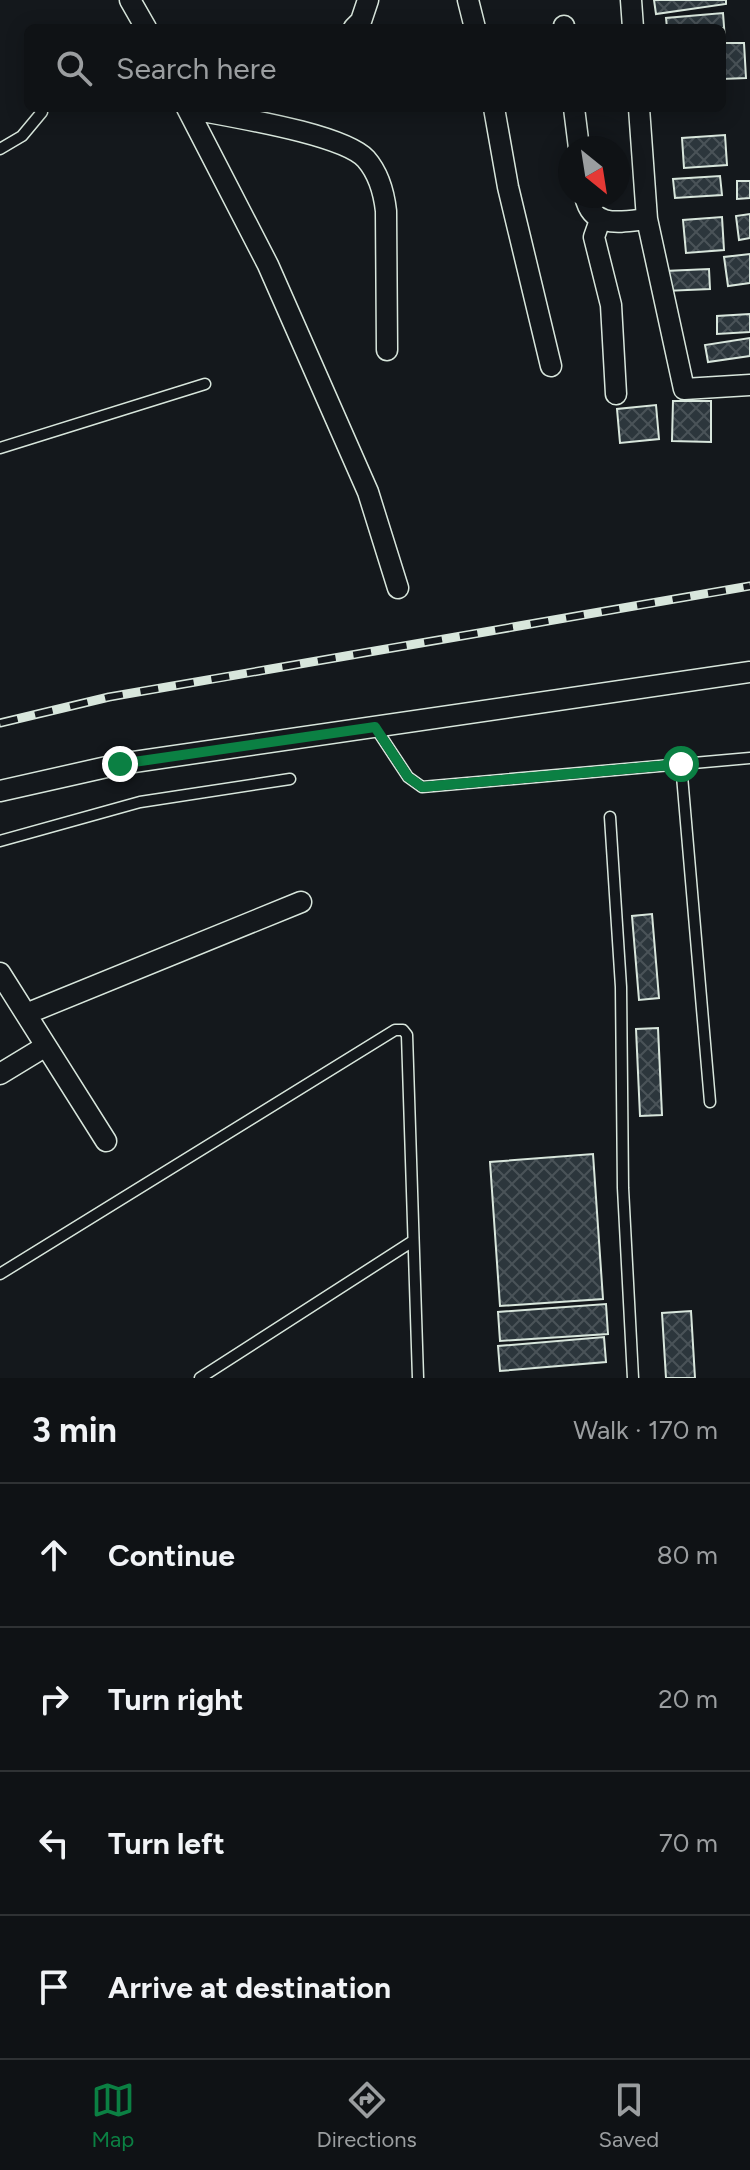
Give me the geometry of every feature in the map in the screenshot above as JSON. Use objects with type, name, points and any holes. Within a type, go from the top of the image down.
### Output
[{"type":"street","points":[[130,0],[144,24]]},
{"type":"street","points":[[358,24],[368,0]]},
{"type":"street","points":[[468,0],[474,24]]},
{"type":"street","points":[[631,0],[633,24]]},
{"type":"street","points":[[189,112],[268,265],[368,492],[398,588]]},
{"type":"street","points":[[226,112],[285,118],[345,145],[365,158],[375,172],[386,211],[387,350]]},
{"type":"street","points":[[495,112],[508,187],[551,366]]},
{"type":"street","points":[[574,112],[578,136]]},
{"type":"street","points":[[639,112],[647,219],[684,389],[750,385]]},
{"type":"street","points":[[590,208],[600,220],[608,223],[647,219]]},
{"type":"street","points":[[600,220],[594,237],[611,305],[616,394]]},
{"type":"street","points":[[0,791],[120,764],[750,672]]},
{"type":"street","points":[[26,1014],[301,902]]},
{"type":"street","points":[[0,973],[106,1141]]},
{"type":"street","points":[[0,1074],[46,1046]]},
{"type":"lane","points":[[0,149],[22,136],[42,112]]},
{"type":"lane","points":[[0,448],[205,384]]},
{"type":"lane","points":[[375,727],[408,777],[422,787],[750,758]]},
{"type":"lane","points":[[681,764],[710,1102]]},
{"type":"lane","points":[[0,841],[140,802],[290,779]]},
{"type":"lane","points":[[610,817],[621,987],[623,1188],[633,1378]]},
{"type":"lane","points":[[0,1274],[395,1030],[403,1030],[407,1035],[418,1378]]},
{"type":"lane","points":[[200,1378],[413,1241]]},
{"type":"building","points":[[654,0],[726,0],[726,4],[656,14]]},
{"type":"building","points":[[723,13],[724,24],[667,24],[666,18]]},
{"type":"building","points":[[726,43],[744,43],[746,78],[726,79]]},
{"type":"building","points":[[725,135],[727,165],[684,168],[682,138]]},
{"type":"building","points":[[720,176],[722,195],[675,198],[673,179]]},
{"type":"building","points":[[737,181],[750,181],[750,198],[737,199]]},
{"type":"building","points":[[750,214],[750,238],[739,240],[736,216]]},
{"type":"building","points":[[722,217],[724,250],[686,253],[683,220]]},
{"type":"building","points":[[750,254],[750,283],[728,286],[724,257]]},
{"type":"building","points":[[709,269],[710,289],[665,291],[665,271]]},
{"type":"building","points":[[750,314],[750,332],[717,334],[717,316]]},
{"type":"building","points":[[750,338],[750,356],[708,362],[705,345]]},
{"type":"building","points":[[673,401],[711,401],[711,442],[672,441]]},
{"type":"building","points":[[656,405],[659,439],[620,443],[617,409]]},
{"type":"building","points":[[652,914],[659,998],[639,1000],[632,916]]},
{"type":"building","points":[[658,1028],[662,1115],[640,1116],[636,1029]]},
{"type":"building","points":[[593,1154],[603,1299],[500,1306],[490,1162]]},
{"type":"building","points":[[606,1304],[608,1334],[500,1341],[498,1312]]},
{"type":"building","points":[[691,1311],[695,1378],[666,1378],[662,1313]]},
{"type":"building","points":[[604,1337],[606,1362],[500,1371],[498,1346]]},
{"type":"railway","points":[[0,723],[109,697],[750,586]]},
{"type":"route","points":[[120,764],[375,727],[408,777],[422,787],[681,764]]}]
